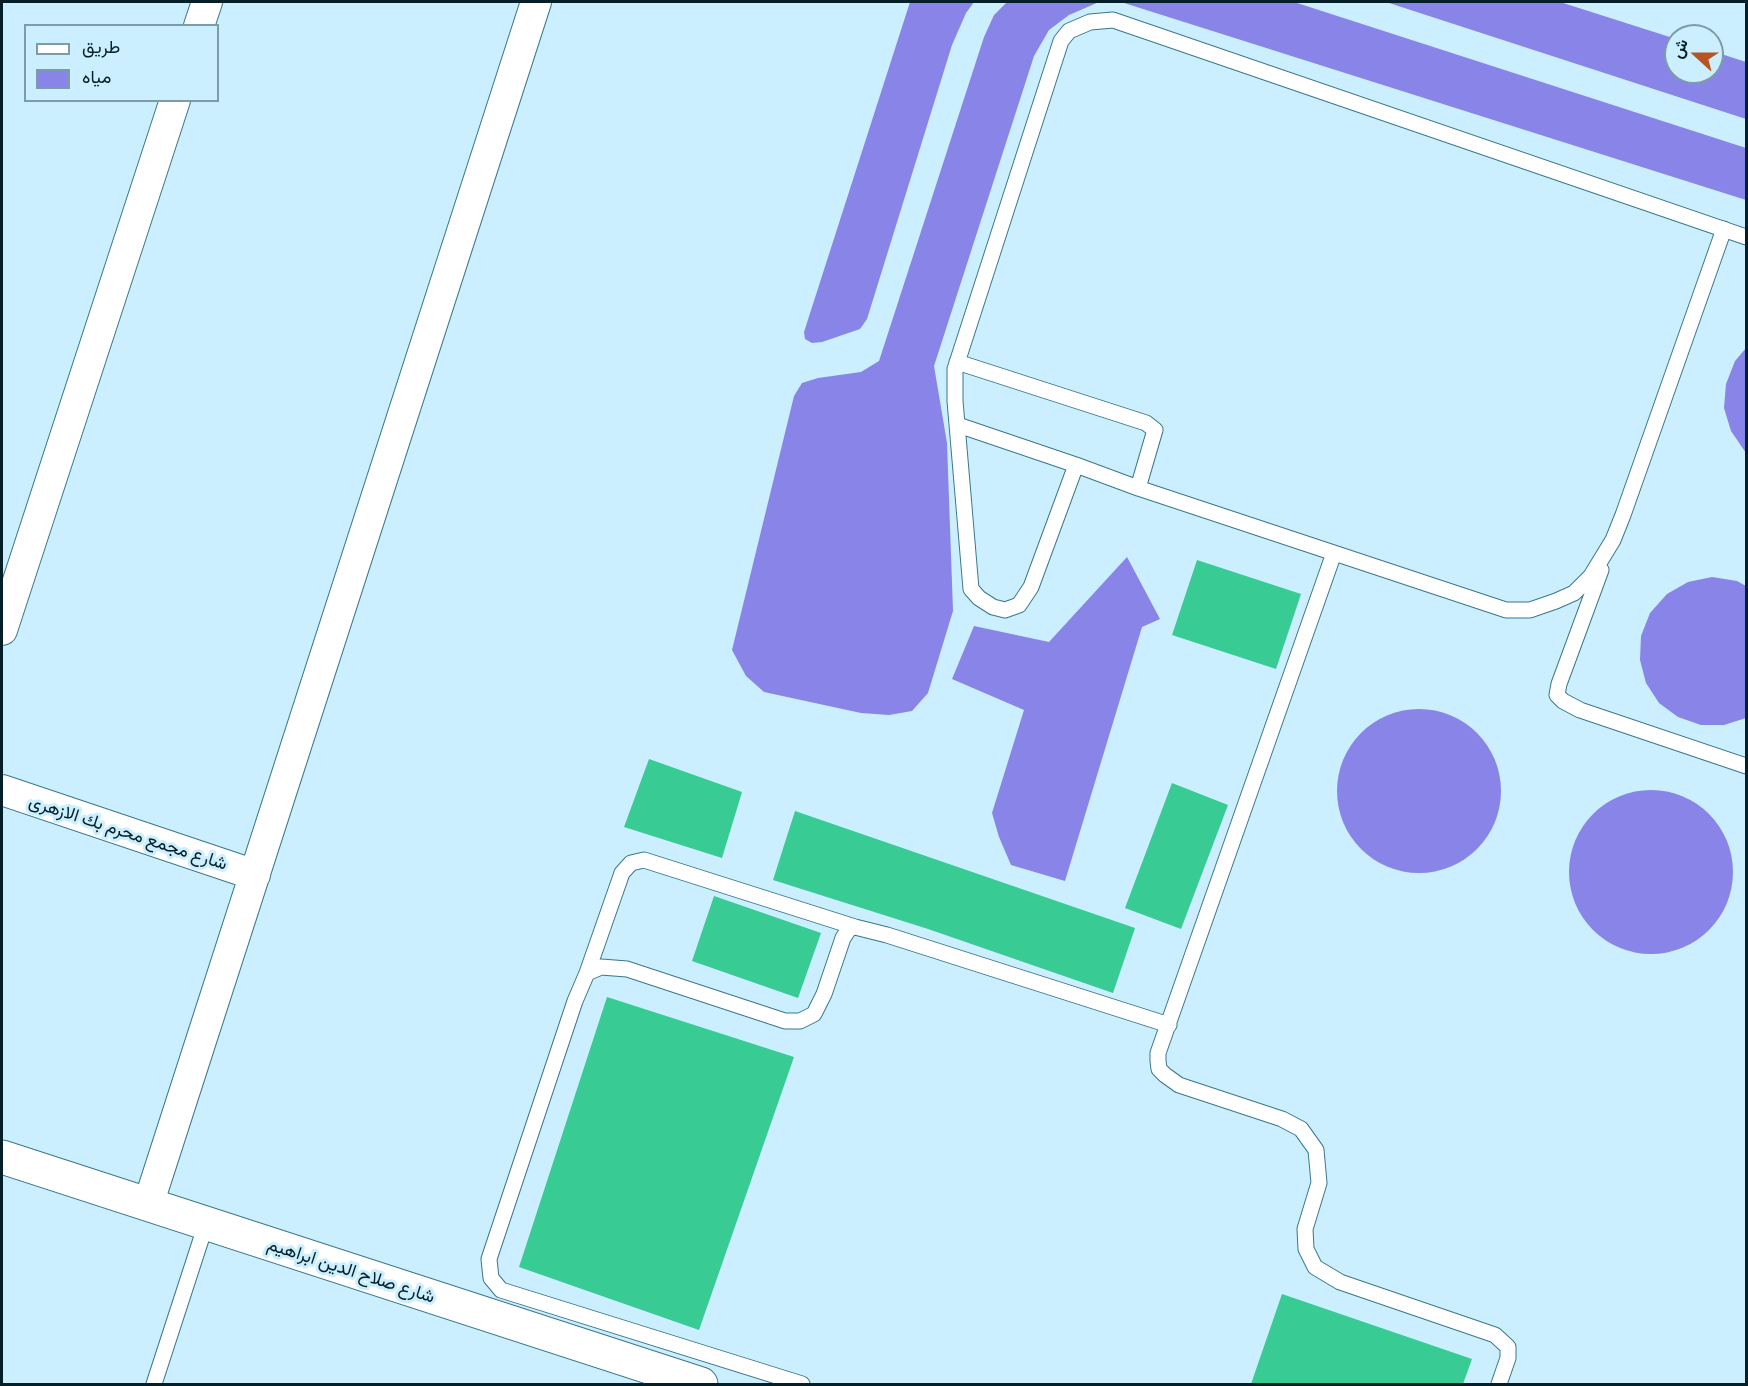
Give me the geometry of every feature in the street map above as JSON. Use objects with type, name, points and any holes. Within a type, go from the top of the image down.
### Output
[{"type":"street","points":[[200,24],[207,2]]},
{"type":"street","points":[[148,1205],[536,2]]},
{"type":"street","points":[[2,630],[173,102]]},
{"type":"street","name":"شارع مجمع محرم بك الازهرى","points":[[2,790],[255,875]]},
{"type":"street","name":"شارع صلاح الدين ابراهيم","points":[[2,1157],[701,1384]]},
{"type":"lane","points":[[1076,465],[1030,587],[1019,605],[1005,610],[993,607],[979,598],[971,589],[954,385],[957,362],[1061,41],[1069,31],[1090,22],[1113,20],[1746,237]]},
{"type":"lane","points":[[1724,229],[1557,694],[1563,702],[1580,710],[1746,766]]},
{"type":"lane","points":[[957,362],[1152,426],[1155,430],[1154,439],[1138,488]]},
{"type":"lane","points":[[958,425],[1138,488],[1506,610],[1530,610],[1574,593],[1591,576],[1613,540]]},
{"type":"lane","points":[[1334,553],[1158,1053],[1159,1069],[1179,1085],[1282,1119],[1301,1129],[1316,1150],[1319,1182],[1305,1229],[1306,1250],[1315,1267],[1340,1282],[1495,1335],[1503,1340],[1508,1347],[1508,1358],[1499,1384]]},
{"type":"lane","points":[[802,1384],[501,1290],[491,1278],[489,1259],[575,1001],[622,873],[632,863],[644,860],[1168,1025]]},
{"type":"lane","points":[[587,973],[601,967],[627,969],[785,1021],[800,1021],[814,1014],[824,994],[843,938],[849,929],[855,927]]},
{"type":"lane","points":[[154,1384],[206,1224]]},
{"type":"water","points":[[910,2],[974,2],[966,13],[952,45],[867,319],[860,329],[822,342],[812,343],[805,339],[804,332]]},
{"type":"water","points":[[1007,2],[1099,2],[1069,15],[1049,30],[1034,56],[934,366],[947,443],[953,611],[928,693],[912,711],[889,715],[861,713],[764,692],[746,676],[732,650],[794,396],[802,383],[818,378],[861,372],[879,361],[984,37],[994,15]]},
{"type":"water","points":[[1121,2],[1294,2],[1746,148],[1746,200]]},
{"type":"water","points":[[1386,2],[1560,2],[1664,35],[1664,84],[1724,84],[1724,55],[1746,62],[1746,119]]},
{"type":"water","points":[[1746,348],[1746,453],[1731,431],[1724,408],[1726,384],[1735,361]]},
{"type":"water","points":[[1127,557],[1160,619],[1142,627],[1065,881],[1011,865],[992,813],[1024,710],[952,679],[974,626],[1049,642]]},
{"type":"water","points":[[1712,577],[1737,581],[1746,586],[1746,718],[1724,725],[1701,725],[1678,717],[1659,703],[1646,683],[1640,660],[1641,636],[1650,613],[1667,594],[1688,582]]},
{"type":"water","points":[[1419,709],[1435,710],[1450,715],[1477,733],[1495,760],[1500,775],[1500,807],[1495,822],[1477,849],[1450,867],[1435,872],[1419,873],[1403,872],[1388,867],[1361,849],[1343,822],[1338,807],[1337,791],[1338,775],[1343,760],[1361,733],[1388,715],[1403,710]]},
{"type":"water","points":[[1651,790],[1667,791],[1682,796],[1709,814],[1727,841],[1732,856],[1732,888],[1727,903],[1709,930],[1682,948],[1667,953],[1651,954],[1635,953],[1620,948],[1593,930],[1575,903],[1570,888],[1569,872],[1570,856],[1575,841],[1593,814],[1620,796],[1635,791]]},
{"type":"building","points":[[1197,560],[1301,594],[1276,669],[1172,635]]},
{"type":"building","points":[[649,759],[742,792],[722,858],[624,827]]},
{"type":"building","points":[[1172,783],[1228,805],[1181,929],[1125,908]]},
{"type":"building","points":[[795,811],[1135,928],[1113,993],[928,929],[773,880]]},
{"type":"building","points":[[714,896],[821,933],[798,998],[692,961]]},
{"type":"building","points":[[607,997],[794,1057],[699,1330],[519,1267]]},
{"type":"building","points":[[1282,1294],[1472,1359],[1463,1384],[1251,1384]]}]
